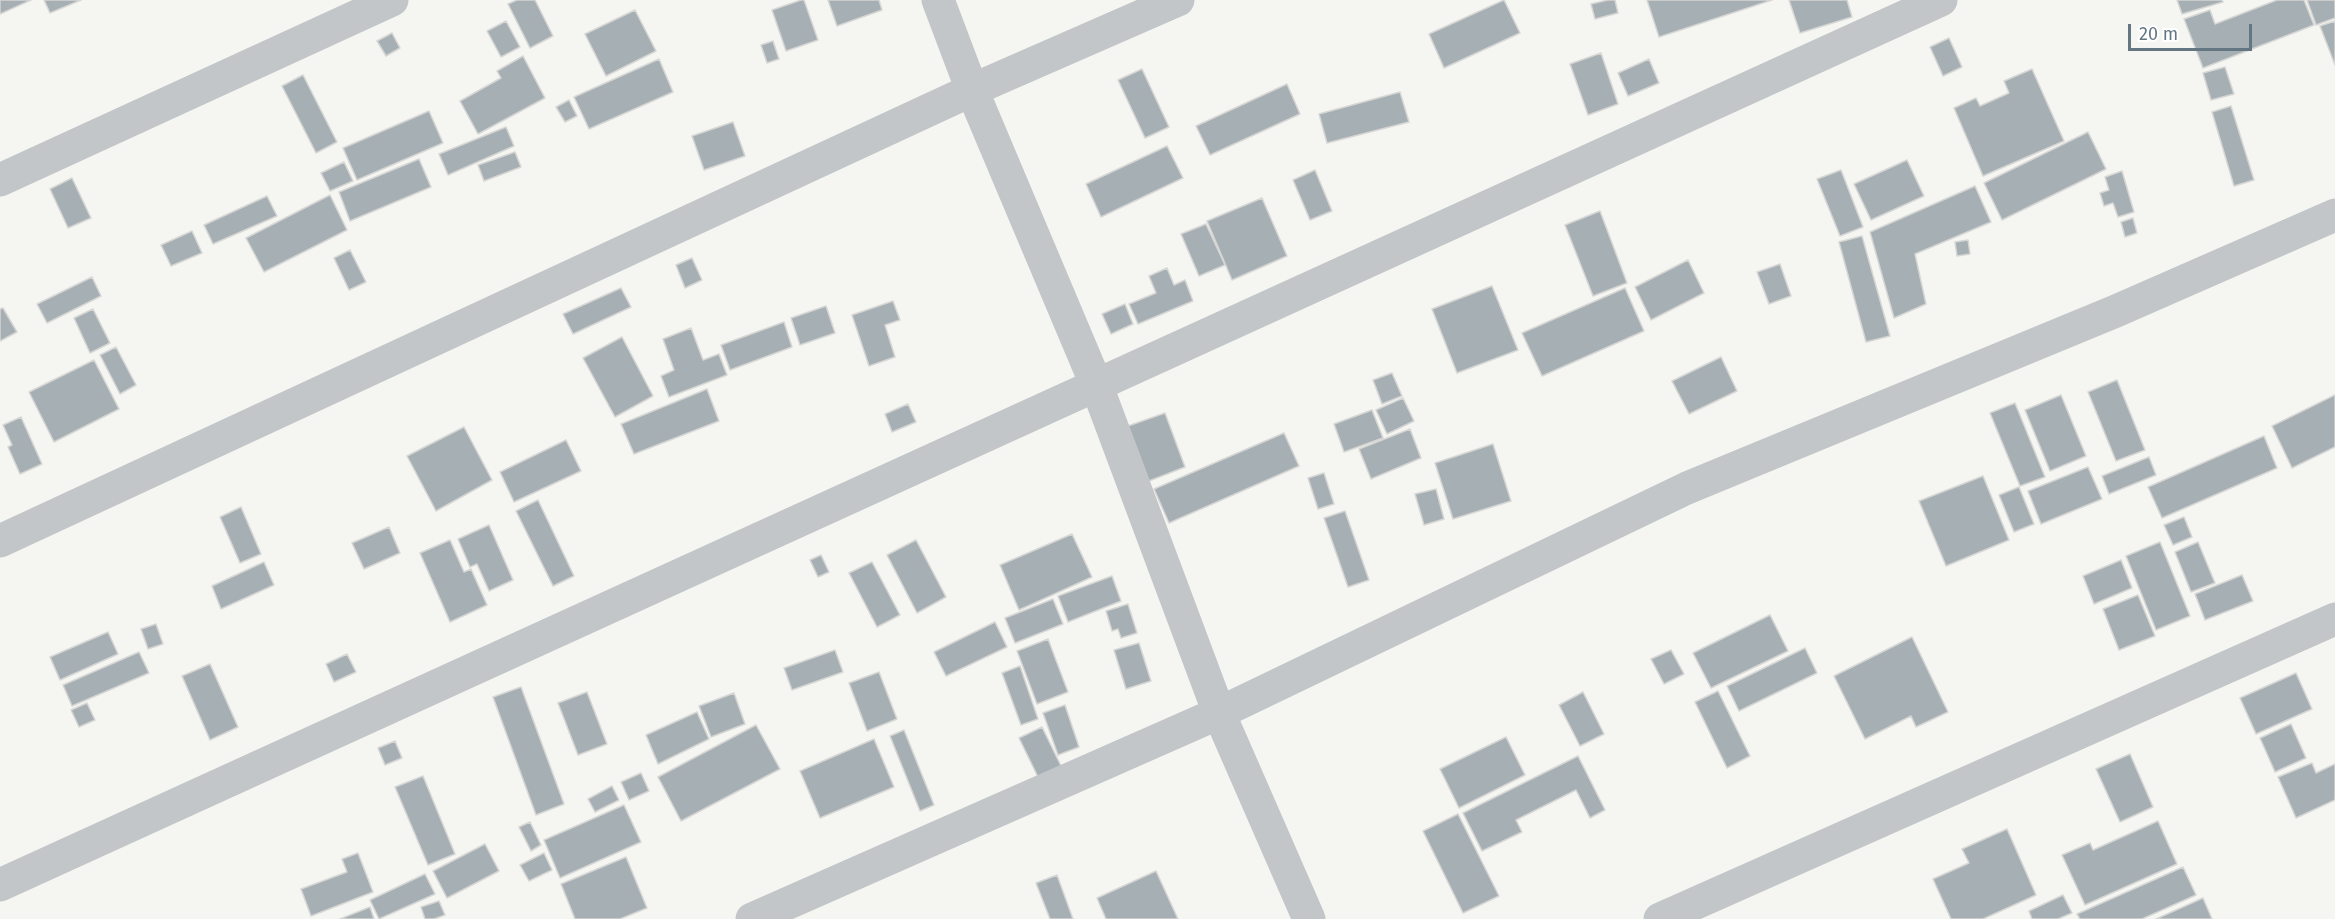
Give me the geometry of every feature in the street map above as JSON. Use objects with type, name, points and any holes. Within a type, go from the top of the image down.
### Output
[{"type":"street","points":[[0,180],[392,0]]},
{"type":"street","points":[[938,0],[972,90],[1096,384],[1219,713],[1309,919]]},
{"type":"street","points":[[0,541],[972,90],[1178,0]]},
{"type":"street","points":[[0,885],[1941,0]]},
{"type":"street","points":[[752,919],[1219,713],[1687,488],[2116,311],[2335,215]]},
{"type":"street","points":[[1660,919],[2335,619]]},
{"type":"building","points":[[0,0],[31,0],[0,14]]},
{"type":"building","points":[[44,0],[81,0],[50,13]]},
{"type":"building","points":[[517,0],[535,0],[553,36],[530,48],[508,4]]},
{"type":"building","points":[[804,0],[818,40],[786,51],[772,10]]},
{"type":"building","points":[[828,0],[879,0],[882,10],[837,26]]},
{"type":"building","points":[[1504,0],[1520,33],[1444,68],[1429,34]]},
{"type":"building","points":[[1615,0],[1618,13],[1595,19],[1591,4]]},
{"type":"building","points":[[1647,0],[1772,0],[1659,37]]},
{"type":"building","points":[[1789,0],[1847,0],[1852,17],[1800,33]]},
{"type":"building","points":[[2177,0],[2222,0],[2223,2],[2182,14]]},
{"type":"building","points":[[2277,0],[2304,0],[2314,25],[2203,68],[2184,19],[2210,10],[2215,24]]},
{"type":"building","points":[[2307,0],[2335,0],[2335,18],[2316,25]]},
{"type":"building","points":[[635,10],[656,51],[606,76],[585,34]]},
{"type":"building","points":[[506,21],[520,47],[501,57],[487,31]]},
{"type":"building","points":[[2335,21],[2335,65],[2320,26]]},
{"type":"building","points":[[392,33],[400,48],[386,56],[377,41]]},
{"type":"building","points":[[1949,38],[1962,67],[1943,76],[1930,47]]},
{"type":"building","points":[[773,41],[779,59],[767,63],[761,45]]},
{"type":"building","points":[[1601,53],[1618,104],[1588,115],[1570,64]]},
{"type":"building","points":[[523,56],[545,98],[478,134],[460,101],[501,78],[497,71]]},
{"type":"building","points":[[659,59],[673,92],[589,129],[574,97]]},
{"type":"building","points":[[1649,59],[1659,83],[1628,96],[1618,73]]},
{"type":"building","points":[[2225,67],[2234,94],[2211,100],[2203,73]]},
{"type":"building","points":[[1142,69],[1169,127],[1145,138],[1118,80]]},
{"type":"building","points":[[2032,69],[2064,141],[1983,176],[1954,108],[1976,98],[1980,106],[2009,93],[2004,81]]},
{"type":"building","points":[[303,75],[337,142],[316,153],[282,86]]},
{"type":"building","points":[[1287,84],[1300,114],[1210,155],[1196,126]]},
{"type":"building","points":[[1400,92],[1409,122],[1327,143],[1319,114]]},
{"type":"building","points":[[569,100],[577,116],[565,122],[556,107]]},
{"type":"building","points":[[2231,106],[2254,180],[2234,186],[2212,112]]},
{"type":"building","points":[[429,111],[443,143],[357,180],[343,148]]},
{"type":"building","points":[[733,122],[745,156],[704,170],[692,136]]},
{"type":"building","points":[[506,127],[514,146],[448,175],[439,154]]},
{"type":"building","points":[[2088,132],[2106,169],[2002,220],[1984,183]]},
{"type":"building","points":[[1167,146],[1183,178],[1101,217],[1086,184]]},
{"type":"building","points":[[515,152],[521,167],[484,181],[478,165]]},
{"type":"building","points":[[419,159],[431,187],[350,221],[339,192]]},
{"type":"building","points":[[1907,160],[1924,196],[1871,220],[1854,184]]},
{"type":"building","points":[[344,162],[353,181],[330,191],[321,173]]},
{"type":"building","points":[[1315,170],[1332,211],[1310,220],[1293,180]]},
{"type":"building","points":[[1841,170],[1863,227],[1840,236],[1817,179]]},
{"type":"building","points":[[2122,171],[2134,212],[2118,217],[2113,203],[2104,206],[2100,193],[2109,190],[2105,177]]},
{"type":"building","points":[[72,178],[91,218],[68,228],[50,189]]},
{"type":"building","points":[[1975,186],[1991,222],[1915,254],[1926,304],[1894,318],[1870,232]]},
{"type":"building","points":[[330,195],[347,230],[264,272],[246,238]]},
{"type":"building","points":[[267,196],[277,216],[213,244],[204,225]]},
{"type":"building","points":[[1262,198],[1287,256],[1232,280],[1207,221]]},
{"type":"building","points":[[1600,211],[1627,283],[1593,296],[1565,225]]},
{"type":"building","points":[[2133,218],[2137,233],[2125,237],[2121,222]]},
{"type":"building","points":[[1206,224],[1225,265],[1199,276],[1181,234]]},
{"type":"building","points":[[192,231],[202,253],[171,266],[161,245]]},
{"type":"building","points":[[1862,236],[1890,336],[1866,342],[1839,242]]},
{"type":"building","points":[[1968,240],[1970,254],[1957,256],[1955,242]]},
{"type":"building","points":[[350,250],[366,282],[349,290],[334,258]]},
{"type":"building","points":[[692,258],[702,280],[685,288],[676,265]]},
{"type":"building","points":[[1688,260],[1704,293],[1651,320],[1635,287]]},
{"type":"building","points":[[1780,264],[1791,296],[1769,304],[1757,272]]},
{"type":"building","points":[[1167,268],[1174,285],[1185,280],[1193,301],[1138,324],[1129,304],[1156,293],[1149,276]]},
{"type":"building","points":[[92,277],[101,296],[47,323],[37,304]]},
{"type":"building","points":[[1492,286],[1518,350],[1457,373],[1432,309]]},
{"type":"building","points":[[621,288],[631,307],[573,334],[563,314]]},
{"type":"building","points":[[1625,288],[1644,331],[1542,376],[1522,333]]},
{"type":"building","points":[[893,301],[900,320],[885,325],[895,357],[869,366],[852,315]]},
{"type":"building","points":[[1125,304],[1133,324],[1111,334],[1102,314]]},
{"type":"building","points":[[826,306],[835,333],[800,345],[791,318]]},
{"type":"building","points":[[3,308],[17,332],[0,341],[0,309]]},
{"type":"building","points":[[93,309],[110,343],[90,353],[74,318]]},
{"type":"building","points":[[784,322],[792,347],[730,370],[721,345]]},
{"type":"building","points":[[691,328],[703,360],[719,354],[727,375],[669,397],[661,376],[674,370],[663,339]]},
{"type":"building","points":[[622,337],[653,396],[615,417],[583,358]]},
{"type":"building","points":[[116,347],[136,385],[120,394],[100,355]]},
{"type":"building","points":[[1721,357],[1737,391],[1689,414],[1672,381]]},
{"type":"building","points":[[94,360],[119,409],[54,442],[29,392]]},
{"type":"building","points":[[1392,373],[1402,396],[1382,404],[1373,380]]},
{"type":"building","points":[[2117,380],[2145,450],[2116,461],[2088,392]]},
{"type":"building","points":[[707,389],[719,421],[634,454],[621,424]]},
{"type":"building","points":[[2061,395],[2086,456],[2050,471],[2025,410]]},
{"type":"building","points":[[2335,395],[2335,447],[2292,468],[2272,426]]},
{"type":"building","points":[[1403,398],[1414,421],[1387,434],[1376,410]]},
{"type":"building","points":[[2015,403],[2045,477],[2020,486],[1990,413]]},
{"type":"building","points":[[908,404],[916,422],[892,432],[885,414]]},
{"type":"building","points":[[1372,410],[1383,438],[1344,452],[1334,424]]},
{"type":"building","points":[[1165,413],[1185,467],[1149,481],[1128,426]]},
{"type":"building","points":[[21,417],[42,464],[20,474],[8,447],[12,445],[3,425]]},
{"type":"building","points":[[464,427],[492,480],[436,511],[407,456]]},
{"type":"building","points":[[1410,429],[1421,458],[1371,479],[1359,449]]},
{"type":"building","points":[[1284,433],[1299,466],[1169,523],[1154,489]]},
{"type":"building","points":[[2264,436],[2277,468],[2162,518],[2148,487]]},
{"type":"building","points":[[566,440],[581,471],[514,502],[500,472]]},
{"type":"building","points":[[1493,444],[1511,501],[1453,519],[1435,463]]},
{"type":"building","points":[[2149,457],[2156,475],[2109,494],[2102,476]]},
{"type":"building","points":[[2088,467],[2102,499],[2041,524],[2028,491]]},
{"type":"building","points":[[1324,473],[1334,504],[1318,509],[1308,478]]},
{"type":"building","points":[[1983,476],[2009,540],[1946,566],[1919,501]]},
{"type":"building","points":[[2019,487],[2034,524],[2014,532],[1999,495]]},
{"type":"building","points":[[1436,489],[1444,519],[1424,525],[1415,494]]},
{"type":"building","points":[[538,500],[574,576],[553,586],[516,511]]},
{"type":"building","points":[[241,507],[261,554],[240,563],[220,517]]},
{"type":"building","points":[[1345,511],[1369,580],[1348,587],[1324,518]]},
{"type":"building","points":[[2184,517],[2192,537],[2173,545],[2164,525]]},
{"type":"building","points":[[489,525],[513,580],[489,591],[477,564],[470,567],[458,539]]},
{"type":"building","points":[[389,527],[400,553],[364,569],[352,543]]},
{"type":"building","points":[[1072,534],[1092,577],[1019,610],[1000,565]]},
{"type":"building","points":[[450,540],[464,572],[471,569],[487,605],[450,622],[420,553]]},
{"type":"building","points":[[916,540],[946,597],[917,613],[887,555]]},
{"type":"building","points":[[2160,542],[2190,616],[2156,630],[2126,556]]},
{"type":"building","points":[[2198,542],[2215,583],[2191,592],[2175,552]]},
{"type":"building","points":[[821,555],[829,572],[818,577],[810,560]]},
{"type":"building","points":[[2121,560],[2132,588],[2094,604],[2083,576]]},
{"type":"building","points":[[264,562],[274,585],[221,609],[212,586]]},
{"type":"building","points":[[872,562],[900,615],[877,627],[849,573]]},
{"type":"building","points":[[2242,575],[2253,601],[2205,620],[2195,594]]},
{"type":"building","points":[[1112,576],[1121,601],[1068,622],[1058,596]]},
{"type":"building","points":[[2138,595],[2155,636],[2119,650],[2103,609]]},
{"type":"building","points":[[1053,599],[1063,624],[1015,643],[1005,618]]},
{"type":"building","points":[[1128,604],[1137,633],[1121,638],[1118,629],[1112,631],[1106,611]]},
{"type":"building","points":[[1770,615],[1788,651],[1711,688],[1693,653]]},
{"type":"building","points":[[995,622],[1007,647],[946,676],[934,652]]},
{"type":"building","points":[[156,624],[163,644],[148,649],[141,629]]},
{"type":"building","points":[[108,632],[118,654],[60,680],[50,657]]},
{"type":"building","points":[[1912,637],[1948,712],[1916,727],[1911,716],[1865,739],[1834,676]]},
{"type":"building","points":[[1048,639],[1068,692],[1037,704],[1017,651]]},
{"type":"building","points":[[1139,643],[1151,681],[1126,689],[1114,650]]},
{"type":"building","points":[[1805,648],[1817,673],[1739,711],[1727,686]]},
{"type":"building","points":[[835,650],[843,672],[792,690],[784,668]]},
{"type":"building","points":[[1671,650],[1684,674],[1664,684],[1651,659]]},
{"type":"building","points":[[139,652],[149,673],[72,706],[63,685]]},
{"type":"building","points":[[347,654],[356,672],[334,682],[326,664]]},
{"type":"building","points":[[210,664],[238,727],[210,740],[182,676]]},
{"type":"building","points":[[1020,666],[1038,719],[1021,725],[1002,673]]},
{"type":"building","points":[[879,672],[897,719],[867,731],[849,683]]},
{"type":"building","points":[[2296,673],[2312,709],[2256,734],[2240,698]]},
{"type":"building","points":[[521,687],[564,804],[536,815],[493,697]]},
{"type":"building","points":[[1718,691],[1750,756],[1727,768],[1695,702]]},
{"type":"building","points":[[587,692],[607,744],[578,755],[558,703]]},
{"type":"building","points":[[1583,692],[1604,734],[1580,746],[1559,705]]},
{"type":"building","points":[[734,693],[745,724],[711,737],[699,706]]},
{"type":"building","points":[[87,703],[95,720],[79,727],[71,710]]},
{"type":"building","points":[[1065,705],[1079,747],[1058,755],[1043,713]]},
{"type":"building","points":[[697,712],[709,739],[658,764],[646,735]]},
{"type":"building","points":[[2291,724],[2306,758],[2275,772],[2260,738]]},
{"type":"building","points":[[756,725],[780,769],[681,821],[658,777]]},
{"type":"building","points":[[1042,727],[1063,770],[1040,781],[1019,738]]},
{"type":"building","points":[[904,730],[934,805],[920,811],[890,736]]},
{"type":"building","points":[[1506,737],[1525,775],[1459,808],[1440,769]]},
{"type":"building","points":[[874,739],[894,787],[820,818],[800,771]]},
{"type":"building","points":[[395,741],[402,758],[385,765],[378,748]]},
{"type":"building","points":[[2130,754],[2153,807],[2120,822],[2096,769]]},
{"type":"building","points":[[1578,756],[1605,810],[1590,818],[1576,790],[1516,820],[1522,832],[1482,851],[1463,813]]},
{"type":"building","points":[[2312,763],[2316,773],[2335,764],[2335,800],[2296,818],[2278,777]]},
{"type":"building","points":[[641,773],[649,791],[629,800],[621,782]]},
{"type":"building","points":[[423,776],[455,854],[428,865],[395,787]]},
{"type":"building","points":[[612,786],[619,800],[595,812],[588,799]]},
{"type":"building","points":[[624,805],[641,842],[560,878],[544,840]]},
{"type":"building","points":[[1458,814],[1499,896],[1463,913],[1423,831]]},
{"type":"building","points":[[2158,821],[2177,864],[2085,905],[2062,855],[2090,843],[2093,850]]},
{"type":"building","points":[[530,822],[541,845],[531,851],[519,827]]},
{"type":"building","points":[[2007,829],[2036,895],[1983,919],[1951,919],[1933,879],[1969,863],[1962,849]]},
{"type":"building","points":[[485,844],[499,871],[447,898],[433,871]]},
{"type":"building","points":[[358,853],[373,892],[311,916],[301,889],[347,872],[342,859]]},
{"type":"building","points":[[544,853],[552,870],[529,881],[520,865]]},
{"type":"building","points":[[626,857],[647,908],[620,919],[575,919],[561,884]]},
{"type":"building","points":[[2183,867],[2196,895],[2142,919],[2080,919],[2077,914]]},
{"type":"building","points":[[1156,871],[1178,919],[1106,919],[1097,898]]},
{"type":"building","points":[[425,874],[435,894],[379,919],[370,900]]},
{"type":"building","points":[[1057,875],[1073,919],[1050,919],[1036,883]]},
{"type":"building","points":[[2063,895],[2072,913],[2058,919],[2032,919],[2029,911]]},
{"type":"building","points":[[2203,898],[2212,919],[2156,919]]},
{"type":"building","points":[[439,901],[445,915],[425,919],[421,907]]},
{"type":"building","points":[[370,907],[374,919],[340,919]]}]
